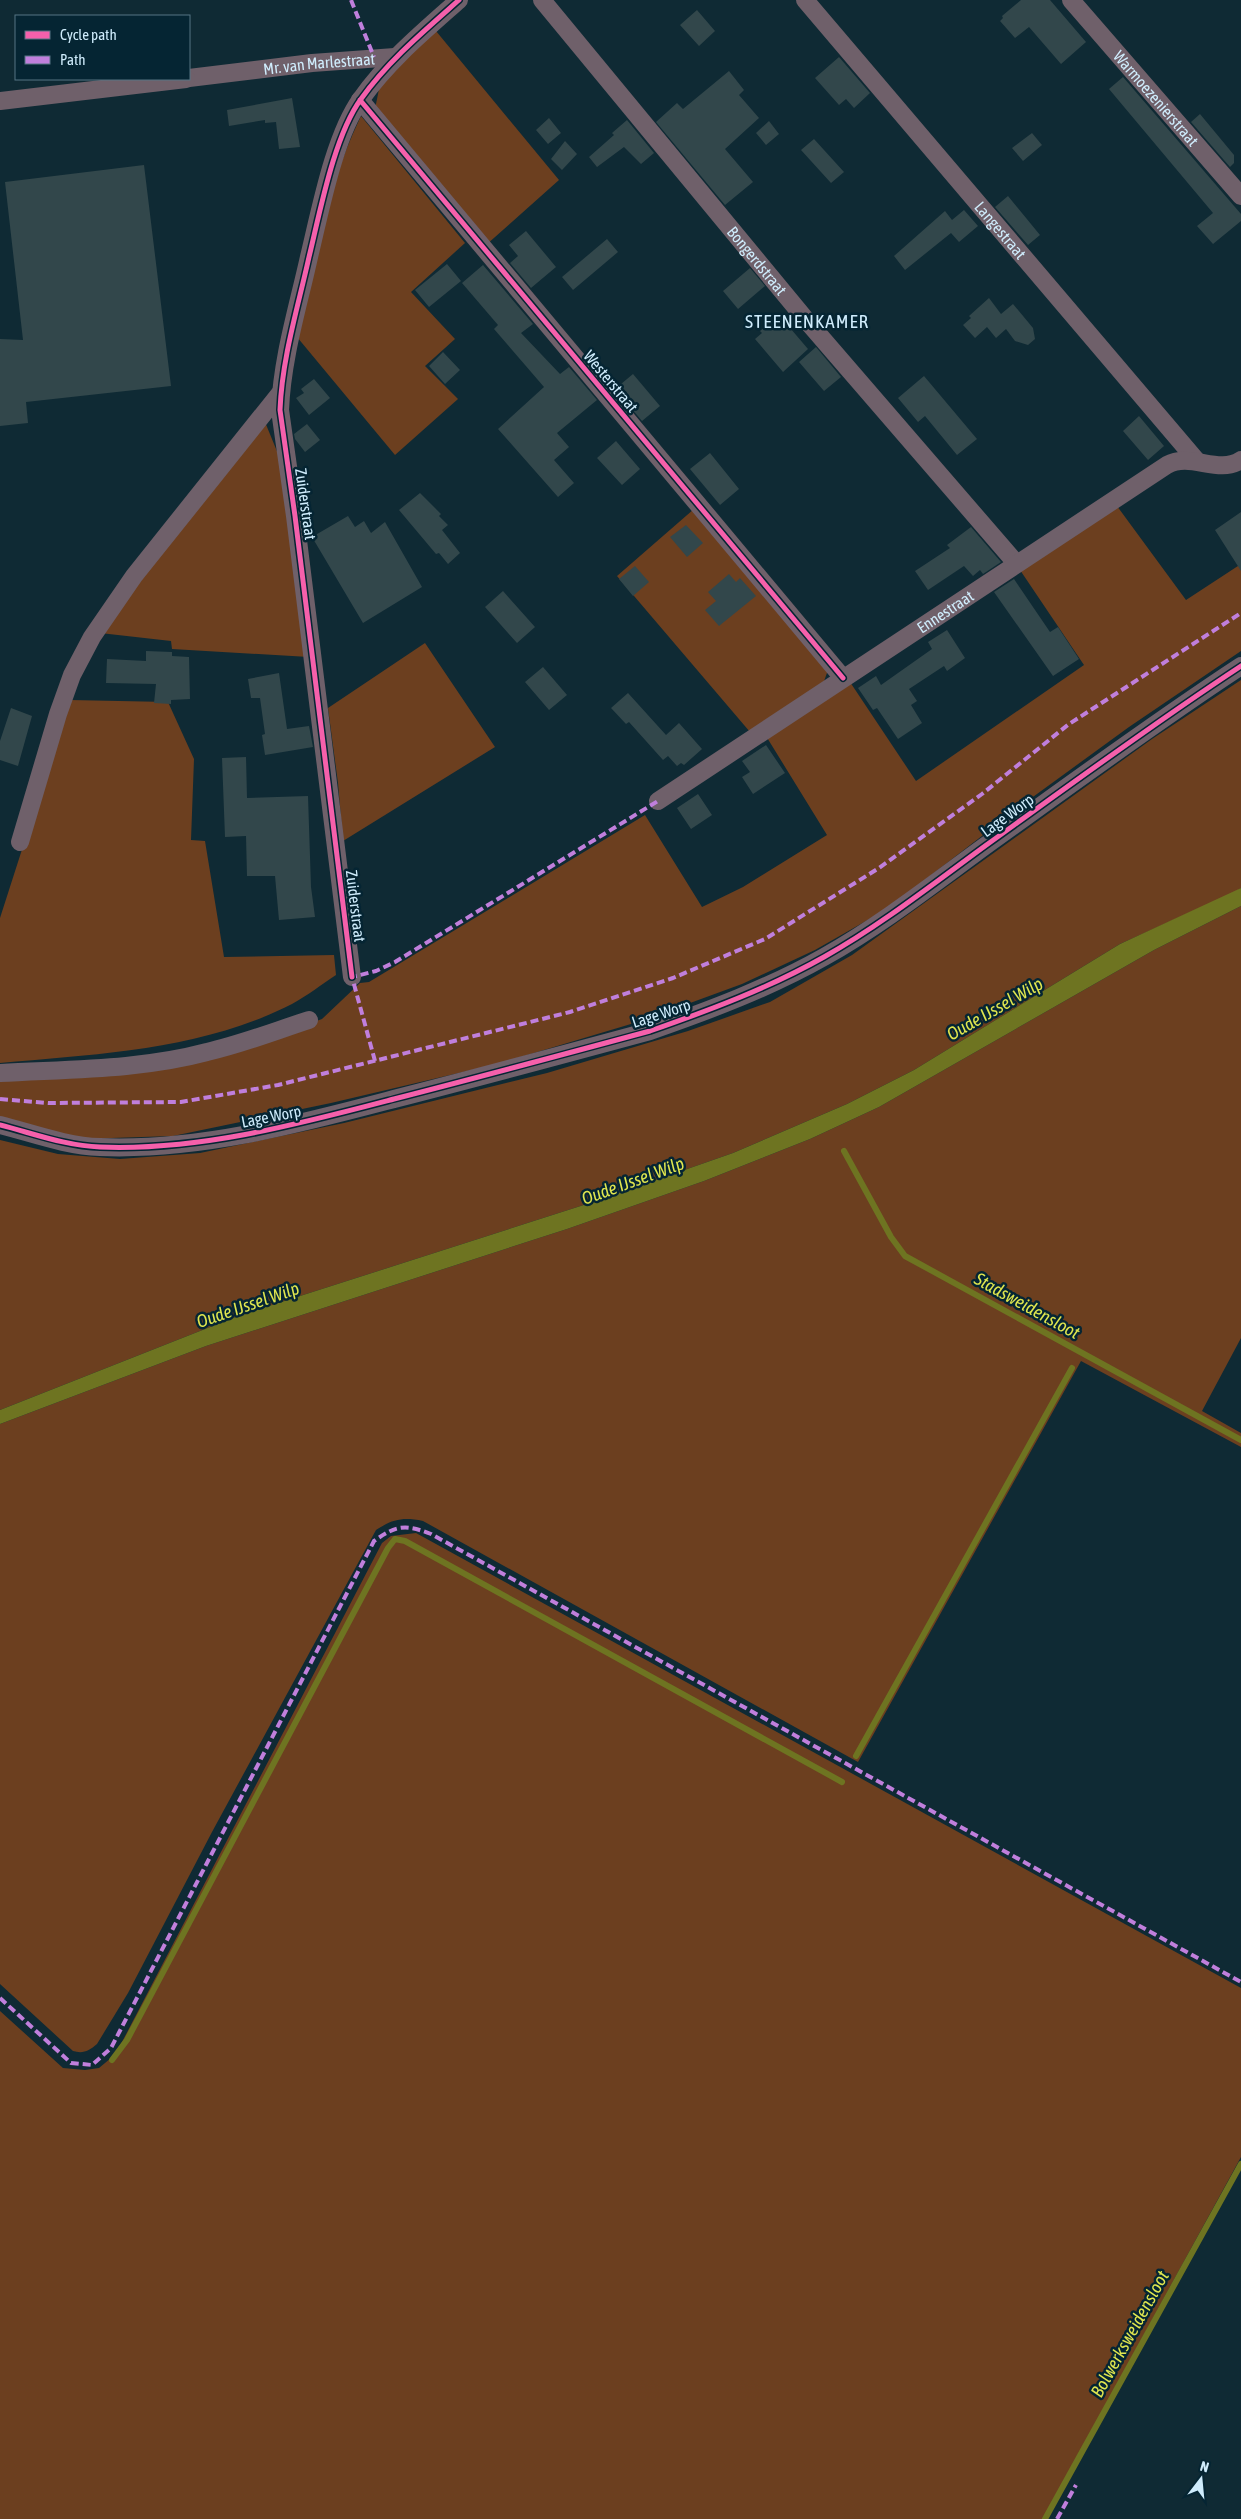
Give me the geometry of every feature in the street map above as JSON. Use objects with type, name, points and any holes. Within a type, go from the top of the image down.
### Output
[{"type":"street","name":"Mr. van Marlestraat","points":[[190,79],[312,63],[395,57],[459,0]]},
{"type":"street","name":"Bongerdstraat","points":[[542,0],[807,321],[1016,563]]},
{"type":"street","name":"Langestraat","points":[[805,0],[1197,461]]},
{"type":"street","name":"Warmoezenierstraat","points":[[1071,0],[1241,196]]},
{"type":"street","name":"Zuiderstraat","points":[[352,977],[280,410],[281,392],[291,336],[328,180],[350,117],[360,100],[395,57]]},
{"type":"street","name":"Mr. van Marlestraat","points":[[0,101],[178,80]]},
{"type":"street","name":"Westerstraat","points":[[360,100],[843,678]]},
{"type":"street","name":"Zuiderstraat","points":[[20,842],[58,714],[72,675],[92,637],[134,576],[281,392]]},
{"type":"street","name":"Ennestraat","points":[[658,801],[1167,465],[1181,460],[1224,466],[1235,464],[1241,460]]},
{"type":"street","name":"Lage Worp","points":[[0,1125],[71,1143],[97,1147],[123,1147],[216,1139],[271,1130],[329,1116],[650,1030],[702,1012],[752,993],[823,957],[877,924],[1171,711],[1241,666]]},
{"type":"street","points":[[0,1073],[123,1066],[167,1060],[208,1052],[309,1020]]},
{"type":"shaded area","points":[[436,31],[559,180],[486,245],[374,114],[379,89],[395,67]]},
{"type":"shaded area","points":[[361,116],[465,243],[411,292],[455,339],[425,366],[458,399],[395,455],[297,337],[315,253],[330,197],[349,143]]},
{"type":"shaded area","points":[[265,422],[283,466],[309,657],[172,649],[171,641],[100,633]]},
{"type":"shaded area","points":[[1117,506],[1186,600],[1241,564],[1241,651],[1129,727],[1026,802],[887,909],[815,950],[742,984],[641,1021],[497,1064],[331,1103],[173,1136],[81,1139],[0,1121],[0,1078],[236,1050],[322,1019],[360,983],[369,982],[645,815],[702,907],[743,887],[827,835],[766,736],[848,679],[916,781],[1084,665],[1020,570]]},
{"type":"shaded area","points":[[694,509],[828,670],[822,687],[750,732],[617,576]]},
{"type":"shaded area","points":[[425,643],[495,747],[343,841],[338,783],[328,708]]},
{"type":"shaded area","points":[[1241,680],[1241,888],[1235,892],[1120,944],[914,1070],[847,1104],[733,1153],[590,1203],[238,1316],[0,1410],[0,1140],[58,1154],[120,1159],[200,1153],[344,1123],[547,1073],[688,1031],[770,1002],[852,955],[1152,739]]},
{"type":"shaded area","points":[[70,700],[168,702],[194,759],[191,840],[205,841],[224,957],[334,955],[336,975],[292,1004],[258,1019],[186,1041],[112,1053],[0,1063],[0,918]]},
{"type":"shaded area","points":[[1241,888],[1241,906],[1154,950],[879,1107],[810,1139],[704,1181],[567,1229],[206,1346],[0,1424],[0,1410],[238,1316],[590,1203],[733,1153],[847,1104],[914,1070],[1120,944]]},
{"type":"shaded area","points":[[1241,906],[1241,1338],[1202,1411],[1241,1433],[1241,1447],[1081,1361],[858,1762],[423,1521],[404,1519],[388,1523],[376,1530],[212,1832],[128,1993],[97,2044],[86,2051],[73,2051],[0,1984],[0,1424],[206,1346],[567,1229],[704,1181],[810,1139],[879,1107],[1154,950]]},
{"type":"shaded area","points":[[416,1533],[1241,1988],[1241,2157],[1043,2519],[0,2519],[0,2011],[63,2068],[85,2070],[99,2068],[111,2058],[122,2042],[382,1543],[391,1536]]},
{"type":"building","points":[[1021,0],[1050,0],[1086,42],[1061,64],[1029,27],[1015,38],[1000,21],[1003,18],[1002,16]]},
{"type":"building","points":[[697,10],[715,31],[699,46],[680,25]]},
{"type":"building","points":[[839,57],[870,93],[854,108],[846,99],[839,105],[815,78]]},
{"type":"building","points":[[729,71],[744,90],[739,95],[759,118],[725,149],[753,182],[725,205],[656,122],[677,103],[683,109]]},
{"type":"building","points":[[1123,77],[1241,214],[1241,221],[1213,244],[1197,226],[1213,213],[1109,89]]},
{"type":"building","points":[[292,98],[300,147],[279,149],[276,122],[265,123],[265,120],[229,126],[227,110]]},
{"type":"building","points":[[1200,114],[1234,155],[1234,163],[1230,167],[1191,122]]},
{"type":"building","points":[[549,118],[561,133],[548,144],[536,130]]},
{"type":"building","points":[[627,120],[654,153],[641,164],[624,147],[597,167],[589,157],[614,135],[612,133]]},
{"type":"building","points":[[769,121],[779,134],[766,145],[756,133]]},
{"type":"building","points":[[1032,133],[1042,145],[1023,161],[1012,148]]},
{"type":"building","points":[[814,139],[844,172],[831,183],[801,150]]},
{"type":"building","points":[[565,141],[577,154],[562,170],[551,159]]},
{"type":"building","points":[[144,165],[171,386],[26,402],[28,423],[0,426],[0,339],[23,340],[5,182]]},
{"type":"building","points":[[1008,196],[1040,235],[1028,245],[995,207]]},
{"type":"building","points":[[964,210],[978,226],[959,242],[951,233],[905,270],[894,256],[945,211],[952,220]]},
{"type":"building","points":[[526,231],[556,267],[531,288],[510,263],[518,256],[509,245]]},
{"type":"building","points":[[607,239],[618,252],[573,290],[562,277]]},
{"type":"building","points":[[447,264],[461,281],[429,307],[415,290]]},
{"type":"building","points":[[483,265],[533,324],[521,333],[560,374],[569,367],[597,400],[557,433],[569,447],[554,460],[574,483],[558,497],[498,429],[544,387],[494,329],[498,325],[462,283]]},
{"type":"building","points":[[750,268],[765,286],[738,309],[723,291]]},
{"type":"building","points":[[989,298],[1001,314],[1013,304],[1033,328],[1035,339],[1028,345],[1015,341],[1006,329],[996,338],[987,327],[975,338],[963,325],[971,318],[969,316]]},
{"type":"building","points":[[779,315],[808,349],[783,372],[755,339],[762,333],[760,331]]},
{"type":"building","points":[[816,347],[841,377],[824,391],[799,362]]},
{"type":"building","points":[[443,352],[460,370],[445,384],[429,366]]},
{"type":"building","points":[[633,374],[660,406],[642,421],[615,389]]},
{"type":"building","points":[[924,376],[977,439],[957,455],[925,416],[918,422],[898,398]]},
{"type":"building","points":[[314,379],[330,398],[309,415],[296,398],[304,393],[301,389]]},
{"type":"building","points":[[1139,416],[1164,446],[1148,460],[1123,431]]},
{"type":"building","points":[[307,424],[320,440],[305,452],[295,439],[294,434]]},
{"type":"building","points":[[616,441],[640,469],[622,485],[597,458]]},
{"type":"building","points":[[710,453],[739,489],[720,505],[690,469]]},
{"type":"building","points":[[420,493],[441,514],[439,516],[448,525],[442,530],[460,553],[448,564],[439,553],[436,554],[399,510]]},
{"type":"building","points":[[1241,512],[1241,571],[1215,530]]},
{"type":"building","points":[[348,516],[355,527],[364,521],[371,533],[385,522],[422,587],[363,623],[312,537]]},
{"type":"building","points":[[686,525],[703,543],[687,557],[670,537]]},
{"type":"building","points":[[971,527],[1001,562],[983,574],[980,570],[973,576],[964,566],[928,590],[915,571],[950,548],[947,545]]},
{"type":"building","points":[[635,566],[649,582],[633,596],[619,579]]},
{"type":"building","points":[[729,574],[736,582],[740,578],[756,596],[719,626],[705,610],[716,601],[708,592]]},
{"type":"building","points":[[1014,579],[1050,632],[1058,627],[1079,659],[1053,676],[994,592]]},
{"type":"building","points":[[503,591],[535,627],[517,643],[485,607]]},
{"type":"building","points":[[947,630],[965,658],[947,671],[944,666],[909,689],[917,701],[911,705],[922,723],[898,739],[877,708],[873,710],[858,688],[876,676],[881,685],[932,649],[928,642]]},
{"type":"building","points":[[146,651],[172,652],[172,656],[189,657],[190,699],[171,700],[171,704],[154,703],[156,684],[106,683],[107,659],[146,661]]},
{"type":"building","points":[[543,667],[567,695],[549,710],[525,682]]},
{"type":"building","points":[[279,673],[287,729],[309,726],[313,747],[265,755],[262,735],[265,734],[260,698],[251,698],[248,679]]},
{"type":"building","points":[[628,693],[666,735],[679,723],[702,749],[684,765],[681,763],[677,766],[668,756],[663,760],[629,722],[626,724],[611,708]]},
{"type":"building","points":[[11,708],[32,716],[18,766],[0,760],[0,741]]},
{"type":"building","points":[[766,745],[785,773],[753,794],[742,777],[750,772],[742,761]]},
{"type":"building","points":[[246,757],[247,798],[308,796],[311,887],[315,917],[279,920],[275,876],[247,876],[246,836],[225,837],[222,758]]},
{"type":"building","points":[[698,794],[712,815],[691,829],[677,808]]},
{"type":"waterway","name":"Stadsweidensloot","points":[[844,1151],[891,1237],[905,1256],[1241,1440]]},
{"type":"waterway","points":[[856,1756],[1072,1368]]},
{"type":"waterway","points":[[112,2060],[127,2040],[388,1548],[395,1539],[405,1541],[842,1782]]},
{"type":"waterway","name":"Bolwerksweidensloot","points":[[1045,2519],[1241,2164]]},
{"type":"marked path","points":[[351,0],[374,57]]},
{"type":"marked path","points":[[0,1099],[48,1103],[181,1102],[278,1085],[570,1012],[673,978],[765,939],[879,868],[982,794],[1069,724],[1241,613]]},
{"type":"marked path","points":[[375,1061],[352,977],[376,971],[395,962],[658,801]]},
{"type":"marked path","points":[[0,1998],[71,2063],[92,2065],[111,2048],[374,1541],[395,1529],[401,1528],[414,1529],[431,1534],[1241,1982]]},
{"type":"marked path","points":[[1057,2519],[1076,2485]]},
{"type":"cycle path","points":[[352,977],[295,516],[280,410],[281,391],[291,333],[329,175],[351,115],[361,99],[383,72],[407,47],[459,0]]},
{"type":"cycle path","points":[[360,100],[843,678]]},
{"type":"cycle path","points":[[0,1125],[62,1142],[100,1147],[174,1145],[211,1140],[285,1126],[490,1074],[650,1031],[695,1015],[782,979],[866,932],[1112,754],[1241,666]]},
{"type":"district","name":"STEENENKAMER","points":[[807,321]]},
{"type":"water label","name":"Oude IJssel Wilp","points":[[995,1009]]},
{"type":"water label","name":"Oude IJssel Wilp","points":[[633,1181]]},
{"type":"water label","name":"Oude IJssel Wilp","points":[[248,1305]]}]
